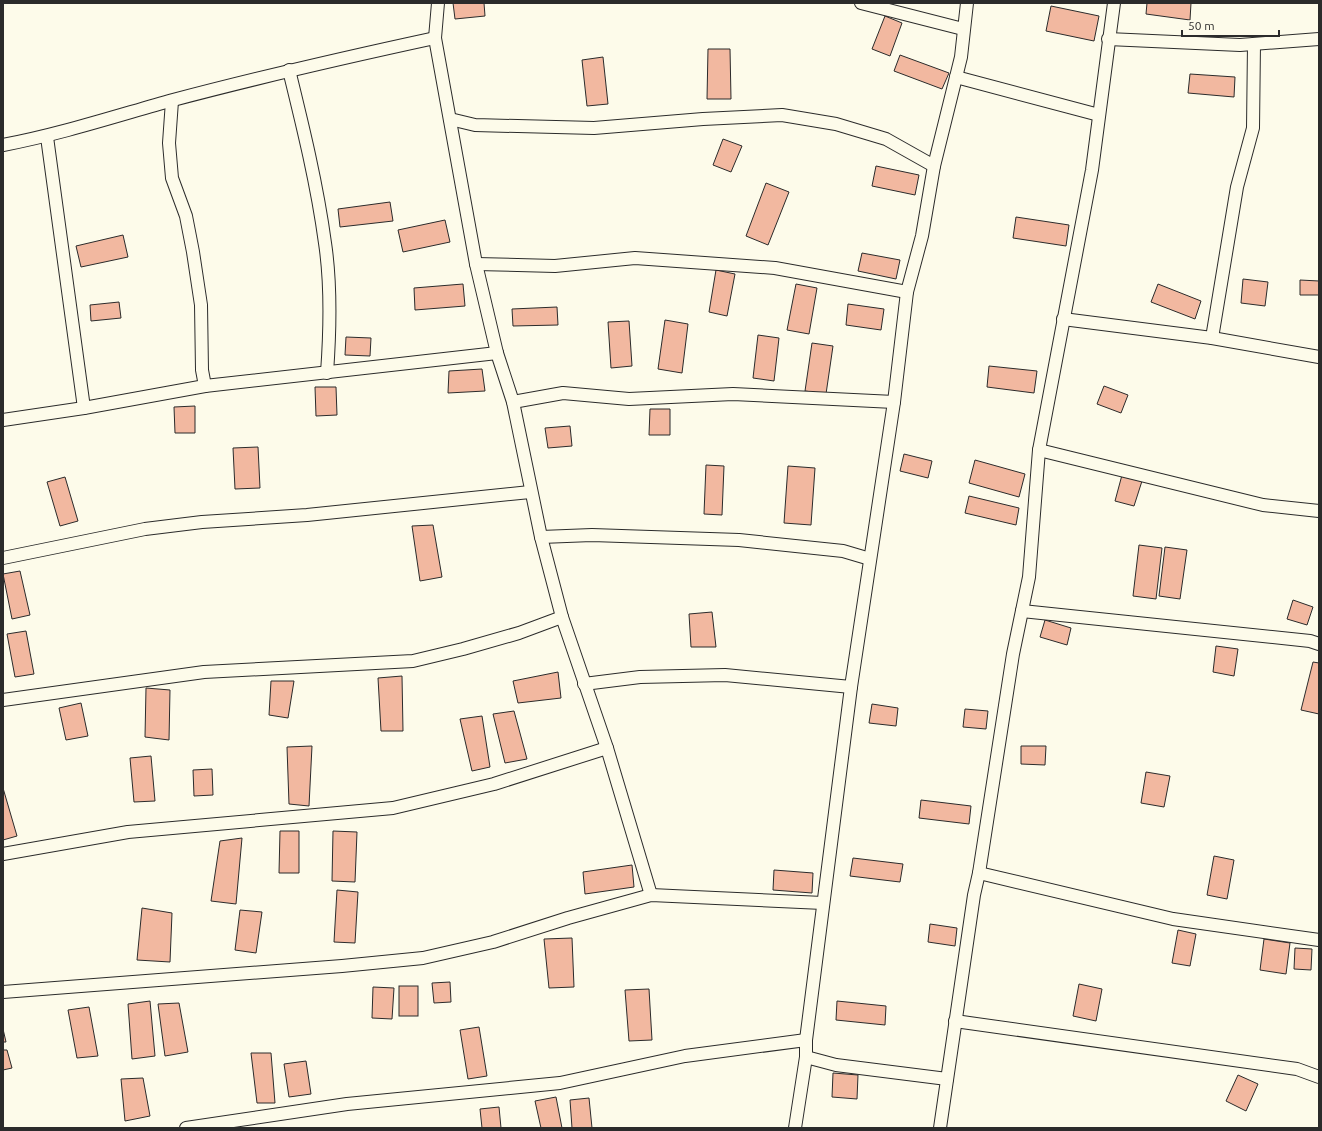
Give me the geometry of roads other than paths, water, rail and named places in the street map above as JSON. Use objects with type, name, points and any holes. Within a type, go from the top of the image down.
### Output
[{"type":"street","points":[[438,3],[436,38],[476,264],[497,353],[513,402],[530,492],[562,617],[607,748],[651,895]]},
{"type":"street","points":[[861,3],[963,29]]},
{"type":"street","points":[[795,1128],[806,1057],[806,1040],[850,687],[894,402],[907,292],[922,236],[934,166],[961,58],[967,3]]},
{"type":"street","points":[[940,1128],[974,895],[980,873],[1013,654],[1028,577],[1039,450],[1092,170],[1108,39],[1114,3]]},
{"type":"street","points":[[3,145],[47,137],[172,101],[289,70],[436,38]]},
{"type":"street","points":[[1108,39],[1240,45],[1319,38]]},
{"type":"street","points":[[1212,338],[1237,187],[1253,128],[1254,44]]},
{"type":"street","points":[[289,70],[310,153],[326,244],[330,331],[327,373]]},
{"type":"street","points":[[956,77],[1099,115]]},
{"type":"street","points":[[172,101],[169,143],[172,178],[186,216],[194,260],[201,305],[202,370],[205,386]]},
{"type":"street","points":[[450,119],[475,125],[594,128],[703,119],[782,115],[836,124],[886,139],[934,166]]},
{"type":"street","points":[[47,137],[84,408]]},
{"type":"street","points":[[476,264],[555,266],[635,258],[775,268],[907,292]]},
{"type":"street","points":[[1063,319],[1212,338],[1319,357]]},
{"type":"street","points":[[3,420],[84,408],[205,386],[497,353]]},
{"type":"street","points":[[513,402],[563,393],[629,399],[734,394],[894,402]]},
{"type":"street","points":[[1039,450],[1263,506],[1319,511]]},
{"type":"street","points":[[3,558],[145,530],[202,522],[307,515],[530,492]]},
{"type":"street","points":[[541,537],[592,535],[739,540],[843,550],[870,559]]},
{"type":"street","points":[[1022,611],[1303,640],[1319,644]]},
{"type":"street","points":[[3,700],[204,672],[413,660],[463,649],[562,617]]},
{"type":"street","points":[[584,684],[640,678],[726,675],[850,687]]},
{"type":"street","points":[[3,854],[128,832],[393,808],[494,784],[607,748]]},
{"type":"street","points":[[980,873],[1173,920],[1319,940]]},
{"type":"street","points":[[3,992],[342,966],[423,958],[493,942],[568,918],[651,895],[823,903]]},
{"type":"street","points":[[955,1021],[1297,1069],[1319,1077]]},
{"type":"street","points":[[186,1128],[347,1104],[560,1083],[685,1056],[806,1040]]},
{"type":"street","points":[[806,1057],[827,1064],[947,1079]]}]
